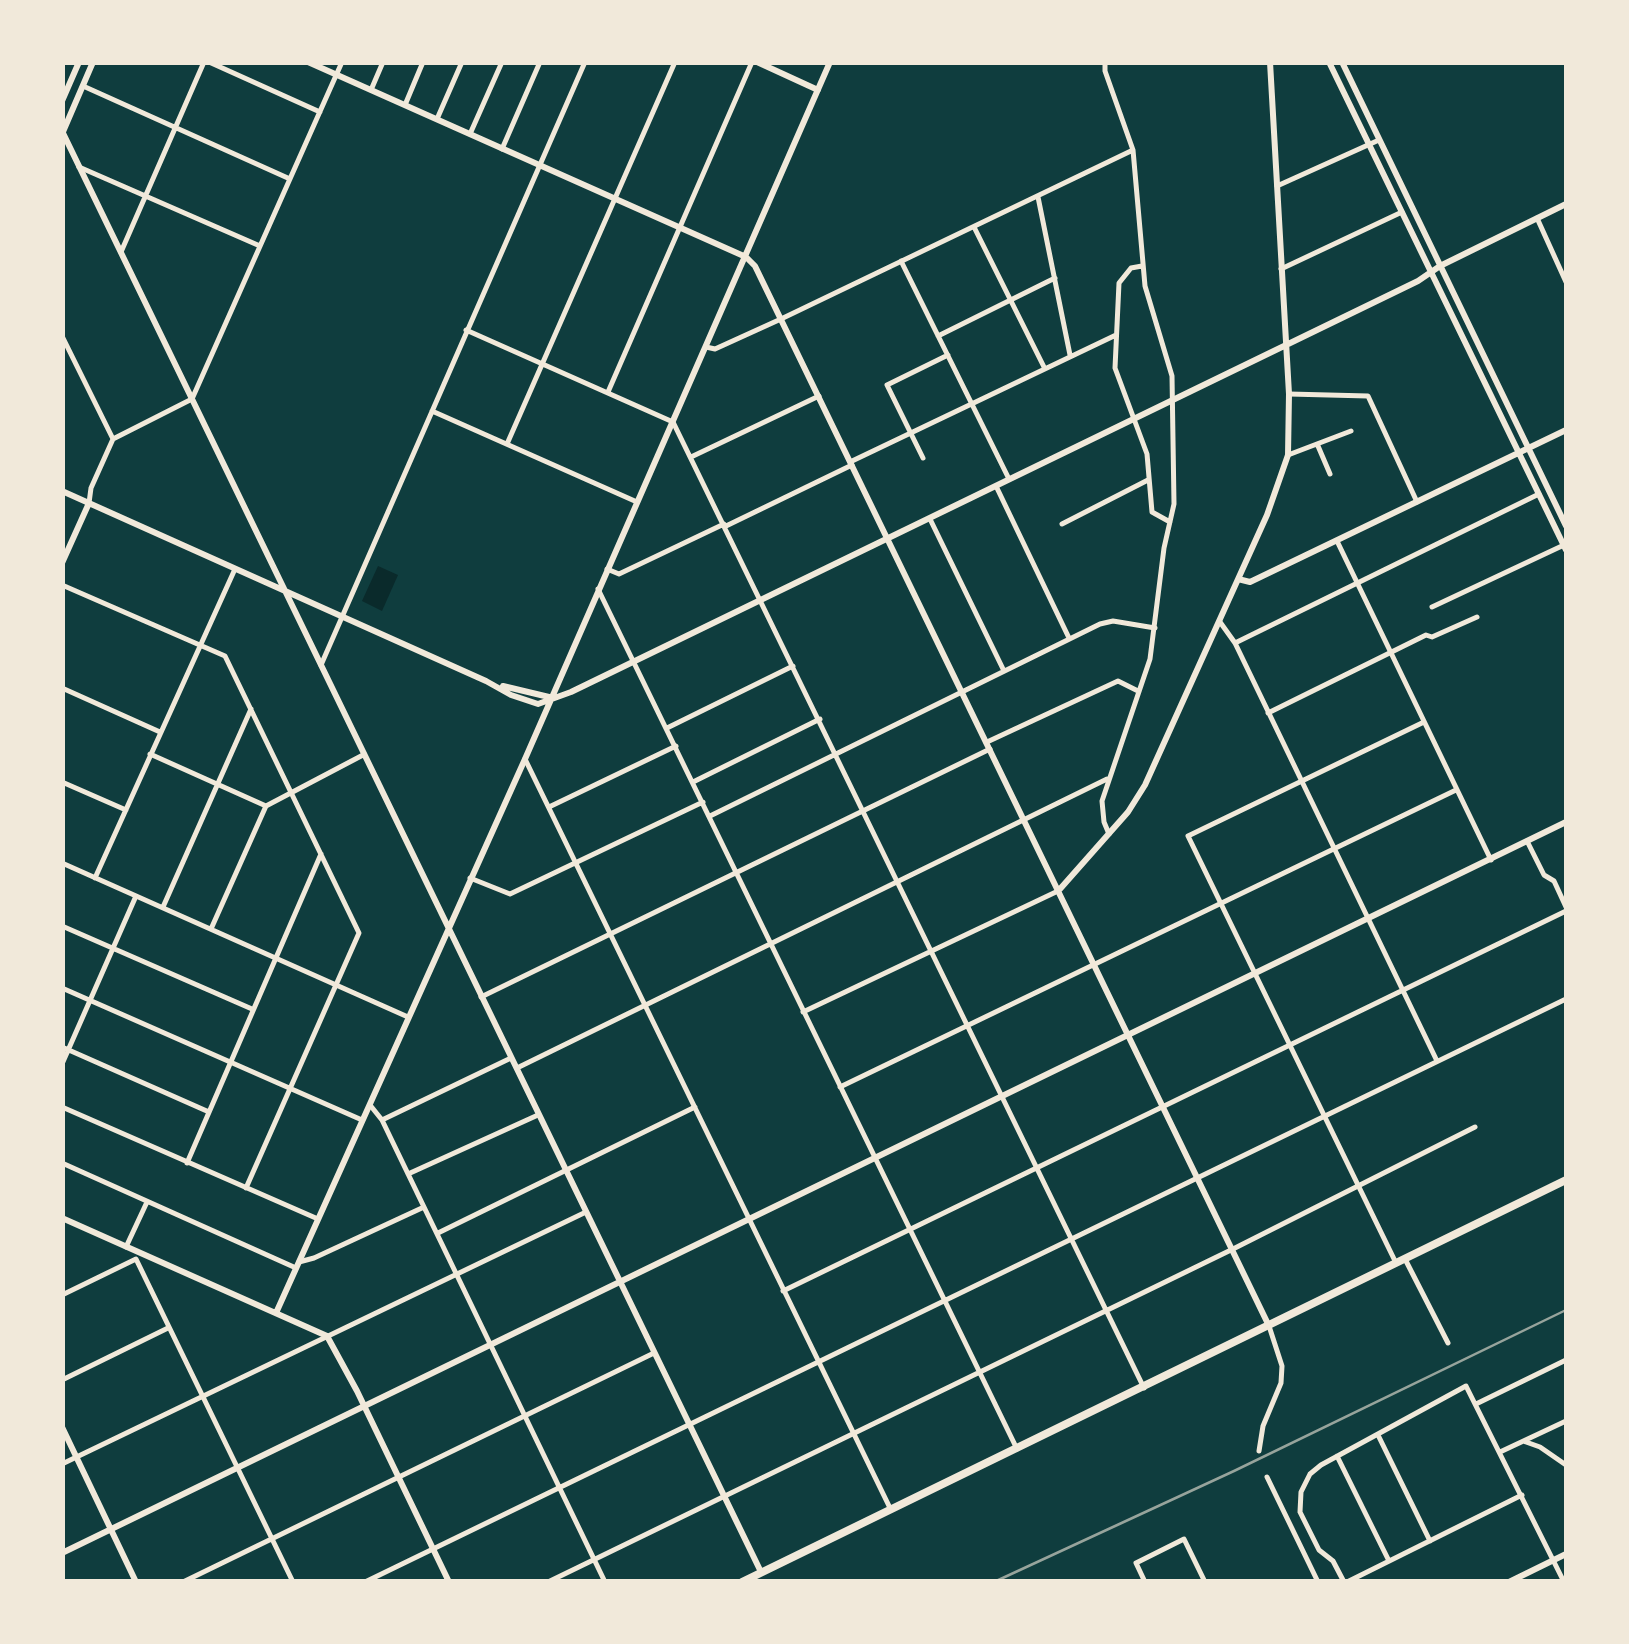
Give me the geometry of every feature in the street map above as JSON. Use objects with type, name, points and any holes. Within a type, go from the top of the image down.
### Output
[{"type":"highway","points":[[742,1582],[1566,1180]]},
{"type":"street","points":[[62,100],[80,62]]},
{"type":"street","points":[[93,62],[63,132],[761,1572]]},
{"type":"street","points":[[121,252],[206,62],[320,112]]},
{"type":"street","points":[[308,62],[746,257],[755,266],[1280,1350],[1281,1382],[1259,1451]]},
{"type":"street","points":[[62,564],[113,439],[192,399],[342,62]]},
{"type":"street","points":[[371,90],[383,62]]},
{"type":"street","points":[[405,105],[423,62]]},
{"type":"street","points":[[438,120],[462,62]]},
{"type":"street","points":[[470,134],[502,62]]},
{"type":"street","points":[[502,149],[540,62]]},
{"type":"street","points":[[321,665],[585,62]]},
{"type":"street","points":[[507,444],[675,62]]},
{"type":"street","points":[[608,392],[755,62],[818,90]]},
{"type":"street","points":[[276,1312],[525,760],[830,62]]},
{"type":"street","points":[[1105,62],[1133,150],[1142,266],[1152,315],[1172,376],[1174,504],[1164,548],[1150,659],[1102,801],[1109,834]]},
{"type":"street","points":[[804,1012],[1059,890],[1128,812],[1145,785],[1267,515],[1288,455],[1289,394],[1270,62]]},
{"type":"street","points":[[1329,62],[1565,548],[1432,607]]},
{"type":"street","points":[[1342,62],[1565,521],[1554,523]]},
{"type":"street","points":[[83,86],[291,180]]},
{"type":"street","points":[[1277,186],[1379,140]]},
{"type":"street","points":[[706,348],[715,349],[781,320],[1133,150]]},
{"type":"street","points":[[79,167],[260,246]]},
{"type":"street","points":[[1038,196],[1070,355]]},
{"type":"street","points":[[62,492],[486,681],[550,698],[635,662],[930,519],[1566,204]]},
{"type":"street","points":[[1281,269],[1402,212]]},
{"type":"street","points":[[1537,218],[1566,280]]},
{"type":"street","points":[[974,227],[1044,368]]},
{"type":"street","points":[[901,262],[1009,479]]},
{"type":"street","points":[[1142,266],[1132,268],[1119,283],[1115,368],[1147,454],[1152,512],[1171,522]]},
{"type":"street","points":[[938,336],[1055,278]]},
{"type":"street","points":[[466,330],[673,422],[1144,1388]]},
{"type":"street","points":[[607,569],[620,574],[1116,335]]},
{"type":"street","points":[[63,337],[113,439]]},
{"type":"street","points":[[923,458],[887,385],[948,355]]},
{"type":"street","points":[[1289,394],[1368,396],[1418,502]]},
{"type":"street","points":[[691,458],[819,396]]},
{"type":"street","points":[[432,411],[637,502]]},
{"type":"street","points":[[1238,579],[1250,582],[1566,430]]},
{"type":"street","points":[[1288,455],[1352,431]]},
{"type":"street","points":[[1318,446],[1330,474]]},
{"type":"street","points":[[1062,524],[1148,480]]},
{"type":"street","points":[[996,486],[1068,638]]},
{"type":"street","points":[[1234,644],[1540,494]]},
{"type":"street","points":[[930,519],[1004,671]]},
{"type":"street","points":[[1337,541],[1491,860]]},
{"type":"street","points":[[96,878],[235,569]]},
{"type":"street","points":[[62,585],[225,656],[360,933],[246,1188]]},
{"type":"street","points":[[598,588],[1017,1449]]},
{"type":"street","points":[[1268,713],[1391,652],[1477,617]]},
{"type":"street","points":[[710,816],[1068,638],[1114,621],[1154,628]]},
{"type":"street","points":[[1220,622],[1437,1061]]},
{"type":"street","points":[[667,728],[794,666]]},
{"type":"street","points":[[481,997],[864,813],[1118,682],[1138,692]]},
{"type":"street","points":[[62,688],[160,732]]},
{"type":"street","points":[[163,908],[251,709]]},
{"type":"street","points":[[694,782],[820,719]]},
{"type":"street","points":[[1424,722],[1188,836],[1358,1188],[1448,1343]]},
{"type":"street","points":[[549,807],[676,746]]},
{"type":"street","points":[[150,754],[266,806]]},
{"type":"street","points":[[212,929],[266,806],[362,755]]},
{"type":"street","points":[[525,760],[892,1510]]},
{"type":"street","points":[[516,1069],[1107,780]]},
{"type":"street","points":[[62,782],[126,810]]},
{"type":"street","points":[[840,1086],[1456,790]]},
{"type":"street","points":[[470,878],[510,894],[703,802]]},
{"type":"street","points":[[62,1553],[1566,822]]},
{"type":"street","points":[[783,1290],[1566,909],[1554,881],[1544,874],[1528,842]]},
{"type":"street","points":[[187,1162],[321,854]]},
{"type":"street","points":[[62,863],[408,1016]]},
{"type":"street","points":[[62,1064],[136,896]]},
{"type":"street","points":[[62,926],[253,1010]]},
{"type":"street","points":[[62,988],[362,1120]]},
{"type":"street","points":[[365,1582],[1566,999]]},
{"type":"street","points":[[66,1049],[209,1112]]},
{"type":"street","points":[[382,1120],[510,1058]]},
{"type":"street","points":[[370,1105],[382,1120],[605,1582]]},
{"type":"street","points":[[62,1107],[318,1219]]},
{"type":"street","points":[[437,1233],[695,1107]]},
{"type":"street","points":[[408,1174],[538,1115]]},
{"type":"street","points":[[548,1582],[1234,1249],[1474,1127]]},
{"type":"street","points":[[62,1163],[297,1265],[424,1206]]},
{"type":"street","points":[[126,1247],[147,1202]]},
{"type":"street","points":[[62,1464],[586,1212]]},
{"type":"street","points":[[62,1218],[137,1255],[327,1336],[450,1582]]},
{"type":"street","points":[[62,1295],[137,1255]]},
{"type":"street","points":[[137,1255],[293,1582]]},
{"type":"street","points":[[62,1380],[169,1328]]},
{"type":"street","points":[[183,1582],[654,1353]]},
{"type":"street","points":[[1476,1404],[1566,1363]]},
{"type":"street","points":[[1522,1495],[1346,1582],[1333,1561],[1319,1550],[1300,1512],[1301,1492],[1310,1474],[1466,1386],[1522,1495],[1564,1582]]},
{"type":"street","points":[[1500,1452],[1566,1421]]},
{"type":"street","points":[[62,1427],[136,1582]]},
{"type":"street","points":[[1378,1435],[1430,1542]]},
{"type":"street","points":[[1524,1442],[1566,1465]]},
{"type":"street","points":[[1337,1456],[1389,1561]]},
{"type":"street","points":[[1267,1476],[1318,1582]]},
{"type":"street","points":[[1145,1582],[1136,1562],[1184,1539],[1205,1582]]},
{"type":"street","points":[[1509,1582],[1566,1554]]},
{"type":"water","points":[[378,566],[398,575],[382,611],[362,601]]},
{"type":"railway","points":[[994,1582],[1566,1310]]}]
